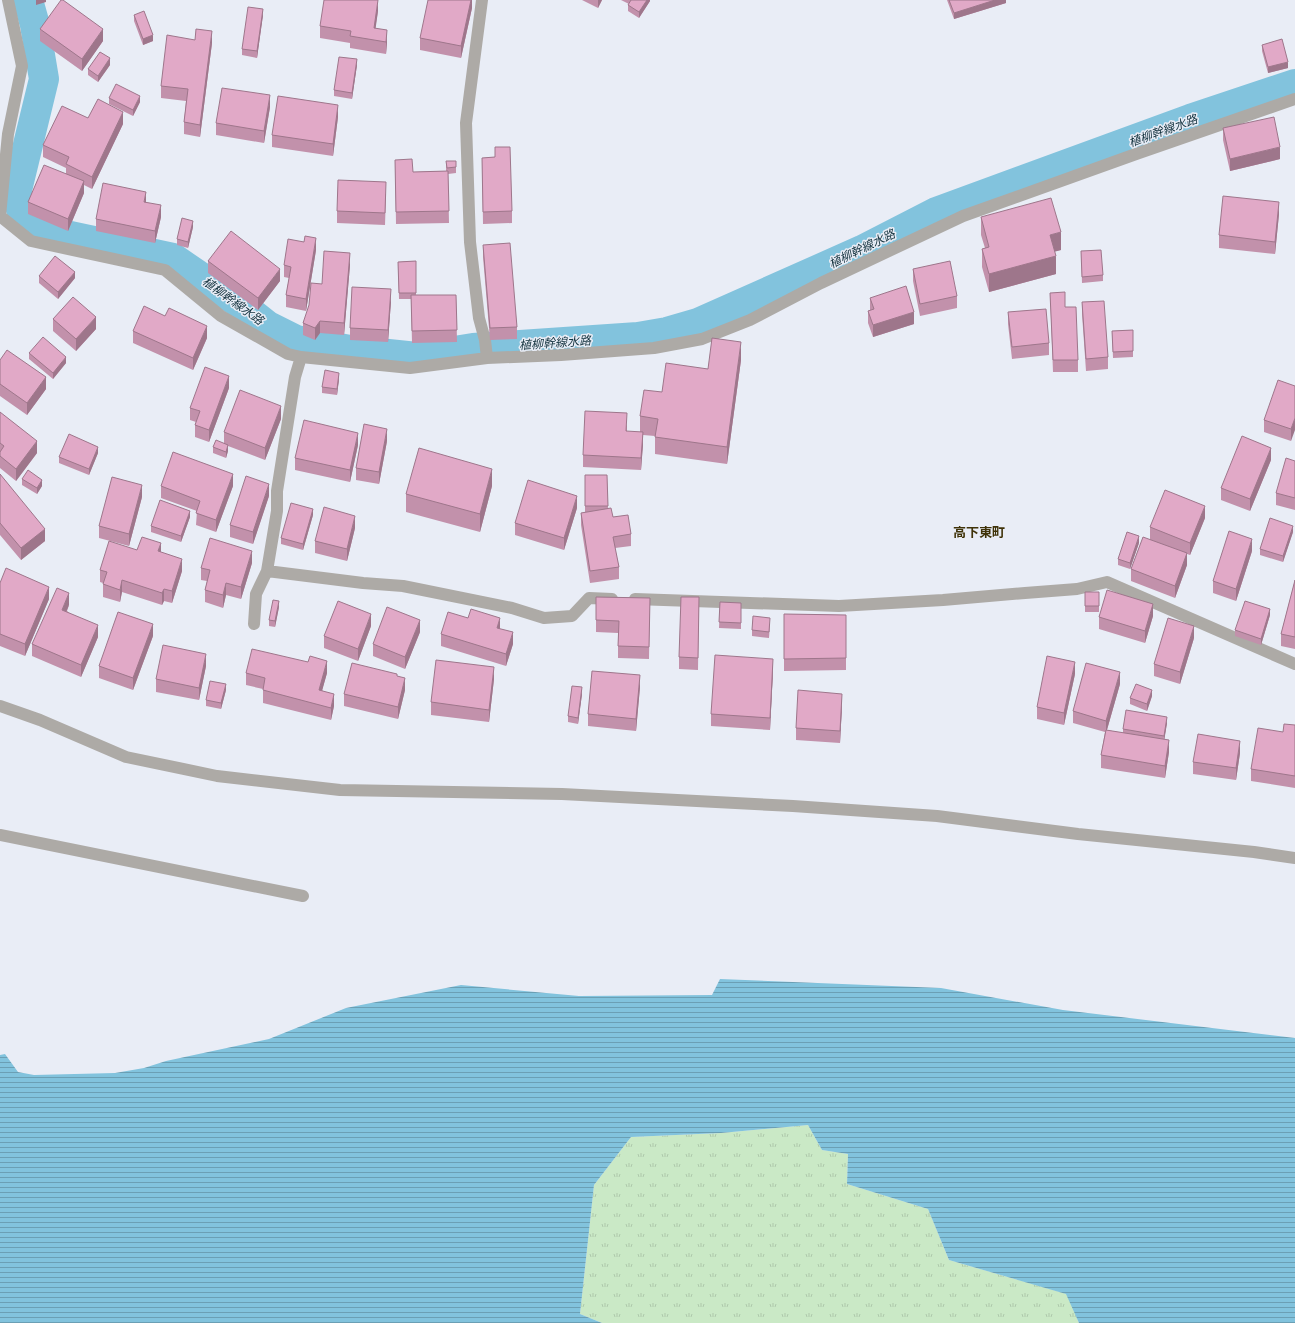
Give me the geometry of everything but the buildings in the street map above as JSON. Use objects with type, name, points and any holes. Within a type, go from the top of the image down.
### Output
[{"type":"street","points":[[8,0],[22,66],[8,134],[0,216],[31,241],[165,270],[220,316],[288,354],[301,357],[410,368],[486,350],[562,355],[654,348],[702,339],[750,320],[862,263],[963,216],[1295,99]]},
{"type":"street","points":[[482,0],[466,123],[470,242],[479,318],[486,350]]},
{"type":"street","points":[[254,624],[256,594],[267,571],[277,511],[276,491],[295,377],[301,357]]},
{"type":"street","points":[[267,571],[363,583],[403,586],[512,608],[544,618],[572,616],[589,598],[839,606],[943,600],[1025,593],[1077,588],[1107,582],[1295,664]]},
{"type":"street","points":[[0,706],[40,720],[126,757],[232,778],[340,790],[562,794],[793,806],[922,815],[1295,858]]},
{"type":"street","points":[[0,835],[303,896]]},
{"type":"green space","points":[[808,1125],[822,1150],[848,1154],[847,1184],[928,1209],[949,1260],[1067,1294],[1079,1323],[602,1323],[580,1314],[594,1185],[631,1137],[721,1133]]},
{"type":"water","points":[[720,979],[941,988],[1063,1010],[1295,1038],[1295,1323],[1079,1323],[1066,1294],[949,1260],[928,1209],[847,1184],[848,1154],[822,1150],[808,1125],[721,1133],[631,1137],[594,1185],[580,1314],[602,1323],[0,1323],[0,1055],[5,1054],[18,1072],[34,1075],[115,1073],[144,1068],[166,1061],[269,1039],[346,1008],[461,985],[579,996],[712,995]]},
{"type":"waterway","name":"植柳幹線水路","points":[[28,0],[35,25],[44,79],[17,190],[19,204],[23,214],[30,222],[42,230],[173,258],[239,303],[268,326],[296,340],[350,350],[417,357],[473,348],[638,337],[667,332],[698,323],[862,250],[936,212],[1190,119],[1295,84]]},
{"type":"district","name":"高下東町","points":[[979,532]]}]
